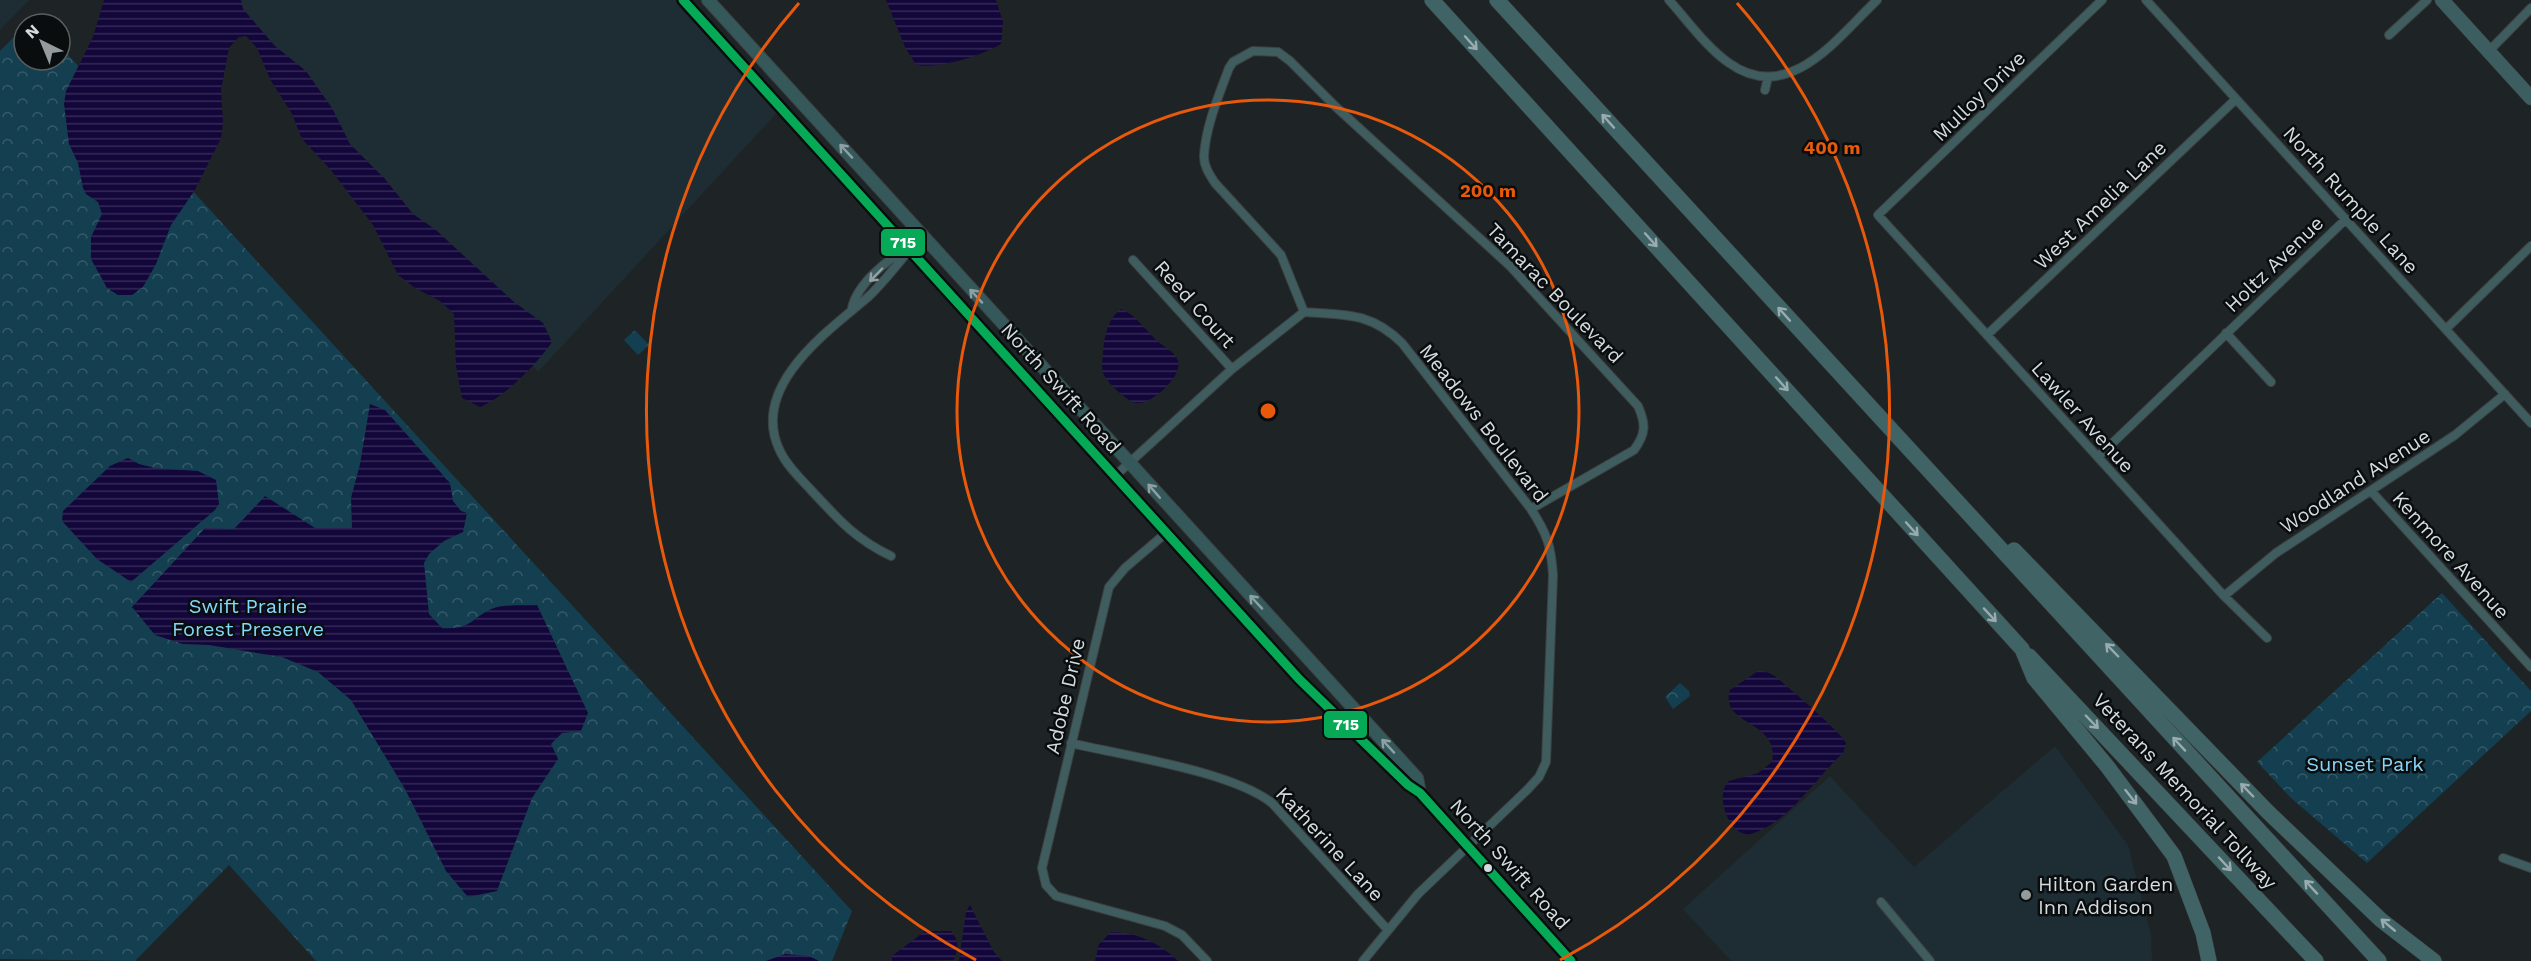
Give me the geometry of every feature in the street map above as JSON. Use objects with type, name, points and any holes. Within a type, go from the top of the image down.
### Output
[{"type":"highway","name":"Veterans Memorial Tollway","points":[[1432,0],[2022,650],[2316,961]]},
{"type":"highway","points":[[1497,0],[2379,961]]},
{"type":"highway","points":[[1866,404],[1913,446],[2268,812],[2381,920],[2434,961]]},
{"type":"highway","points":[[2022,650],[2034,678],[2114,775],[2174,856],[2203,933],[2209,961]]},
{"type":"main road","points":[[2442,0],[2531,98]]},
{"type":"street","name":"North Swift Road","points":[[683,0],[1299,680],[1407,785],[1420,793],[1566,959]]},
{"type":"street","name":"North Swift Road","points":[[708,0],[1417,778],[1420,793]]},
{"type":"street","points":[[1669,0],[1717,53],[1735,67],[1768,77],[1790,73],[1809,64],[1871,2]]},
{"type":"street","name":"Mulloy Drive","points":[[1878,215],[2102,0]]},
{"type":"street","name":"North Rumple Lane","points":[[2146,0],[2531,423]]},
{"type":"street","points":[[2389,35],[2427,0]]},
{"type":"street","points":[[2488,51],[2531,8]]},
{"type":"street","name":"Tamarac Boulevard","points":[[1304,312],[1286,262],[1215,183],[1207,171],[1204,158],[1208,136],[1229,68],[1233,62],[1253,51],[1278,52],[1290,61],[1336,107],[1510,266],[1638,406],[1646,422],[1642,439],[1634,450],[1531,509]]},
{"type":"street","points":[[1765,90],[1768,77]]},
{"type":"street","name":"West Amelia Lane","points":[[1987,335],[2236,99]]},
{"type":"street","name":"Lawler Avenue","points":[[1878,215],[2224,596],[2267,638]]},
{"type":"street","name":"Holtz Avenue","points":[[2098,457],[2346,219]]},
{"type":"street","points":[[891,556],[849,532],[789,466],[775,435],[772,409],[784,379],[852,308],[866,298],[901,264],[909,250],[922,237]]},
{"type":"street","points":[[2446,329],[2531,246]]},
{"type":"street","name":"Reed Court","points":[[1133,260],[1232,369]]},
{"type":"street","points":[[1115,476],[1232,369],[1304,312]]},
{"type":"street","name":"Meadows Boulevard","points":[[1304,312],[1364,316],[1390,331],[1531,509],[1546,533],[1552,557],[1546,762],[1539,777],[1387,929],[1363,961]]},
{"type":"street","name":"Holtz Avenue","points":[[2226,333],[2271,382]]},
{"type":"street","name":"Woodland Avenue","points":[[2224,596],[2276,553],[2455,435],[2505,394]]},
{"type":"street","name":"Kenmore Avenue","points":[[2371,491],[2531,668]]},
{"type":"street","name":"Adobe Drive","points":[[1166,533],[1125,568],[1109,587],[1042,868],[1049,890],[1067,900],[1165,926],[1182,935],[1207,961]]},
{"type":"street","name":"Katherine Lane","points":[[1071,743],[1230,781],[1260,794],[1272,803],[1387,929]]},
{"type":"street","points":[[2503,858],[2531,868]]},
{"type":"street","points":[[1881,902],[1930,961]]},
{"type":"shaded area","points":[[0,0],[29,0],[17,12],[12,12],[12,18],[0,30]]},
{"type":"shaded area","points":[[104,0],[241,0],[243,9],[275,46],[306,71],[332,108],[350,144],[385,179],[413,214],[436,230],[514,302],[543,323],[552,342],[545,351],[520,379],[490,402],[480,407],[462,398],[456,366],[454,314],[440,301],[415,288],[398,275],[373,225],[330,169],[302,139],[292,114],[270,79],[257,48],[246,36],[239,37],[229,48],[221,90],[223,123],[221,138],[195,190],[171,225],[156,264],[143,287],[132,295],[118,295],[107,288],[91,259],[91,237],[102,214],[98,202],[86,194],[83,188],[78,163],[69,144],[64,104],[66,91],[93,37]]},
{"type":"shaded area","points":[[240,0],[690,0],[785,104],[538,372],[231,10]]},
{"type":"shaded area","points":[[886,0],[996,0],[1003,22],[1001,44],[983,53],[960,60],[937,65],[916,65],[905,47]]},
{"type":"shaded area","points":[[1121,309],[1135,318],[1155,339],[1174,354],[1178,361],[1176,374],[1171,381],[1157,395],[1143,402],[1133,402],[1124,396],[1111,384],[1103,372],[1105,336],[1112,318]]},
{"type":"shaded area","points":[[370,404],[385,410],[450,483],[453,501],[461,511],[467,513],[463,532],[444,541],[429,554],[424,563],[429,614],[442,628],[452,628],[466,625],[494,608],[537,605],[588,713],[581,731],[562,733],[551,744],[558,759],[532,798],[497,891],[468,897],[446,871],[405,789],[351,700],[318,672],[282,657],[209,645],[183,644],[155,635],[132,607],[205,528],[234,529],[265,496],[315,528],[352,528],[351,498],[360,464]]},
{"type":"shaded area","points":[[128,458],[139,464],[155,468],[198,471],[216,480],[219,504],[215,510],[131,582],[97,559],[62,521],[63,511],[110,466]]},
{"type":"shaded area","points":[[1758,671],[1767,672],[1776,677],[1846,743],[1843,753],[1785,814],[1763,829],[1745,834],[1733,826],[1728,819],[1723,802],[1725,787],[1729,781],[1758,773],[1772,762],[1772,748],[1767,738],[1759,730],[1733,711],[1729,702],[1730,690]]},
{"type":"shaded area","points":[[2055,746],[2128,845],[2151,935],[2152,961],[1731,961],[1683,909],[1830,776],[1914,867]]},
{"type":"shaded area","points":[[970,905],[994,952],[1002,961],[959,961],[966,912]]},
{"type":"shaded area","points":[[925,931],[951,931],[956,938],[957,945],[954,960],[892,961],[892,956]]},
{"type":"shaded area","points":[[1111,932],[1138,936],[1163,949],[1178,961],[1095,961],[1099,944]]},
{"type":"shaded area","points":[[785,954],[809,956],[819,961],[766,961]]},
{"type":"green space","name":"Swift Prairie Forest Preserve","points":[[12,39],[12,72],[72,72],[72,59],[852,911],[832,961],[316,961],[229,865],[135,961],[0,959],[0,51]]},
{"type":"green space","points":[[635,330],[649,345],[638,355],[624,340]]},
{"type":"green space","name":"Sunset Park","points":[[2442,593],[2531,691],[2531,711],[2367,863],[2291,798],[2257,762]]},
{"type":"green space","points":[[1680,683],[1689,691],[1690,696],[1673,709],[1665,697]]},
{"type":"transit line","name":"715","points":[[683,0],[1299,679],[1408,785],[1420,793],[1571,961]]},
{"type":"place","name":"Hilton Garden Inn Addison","points":[[2026,895]]}]
